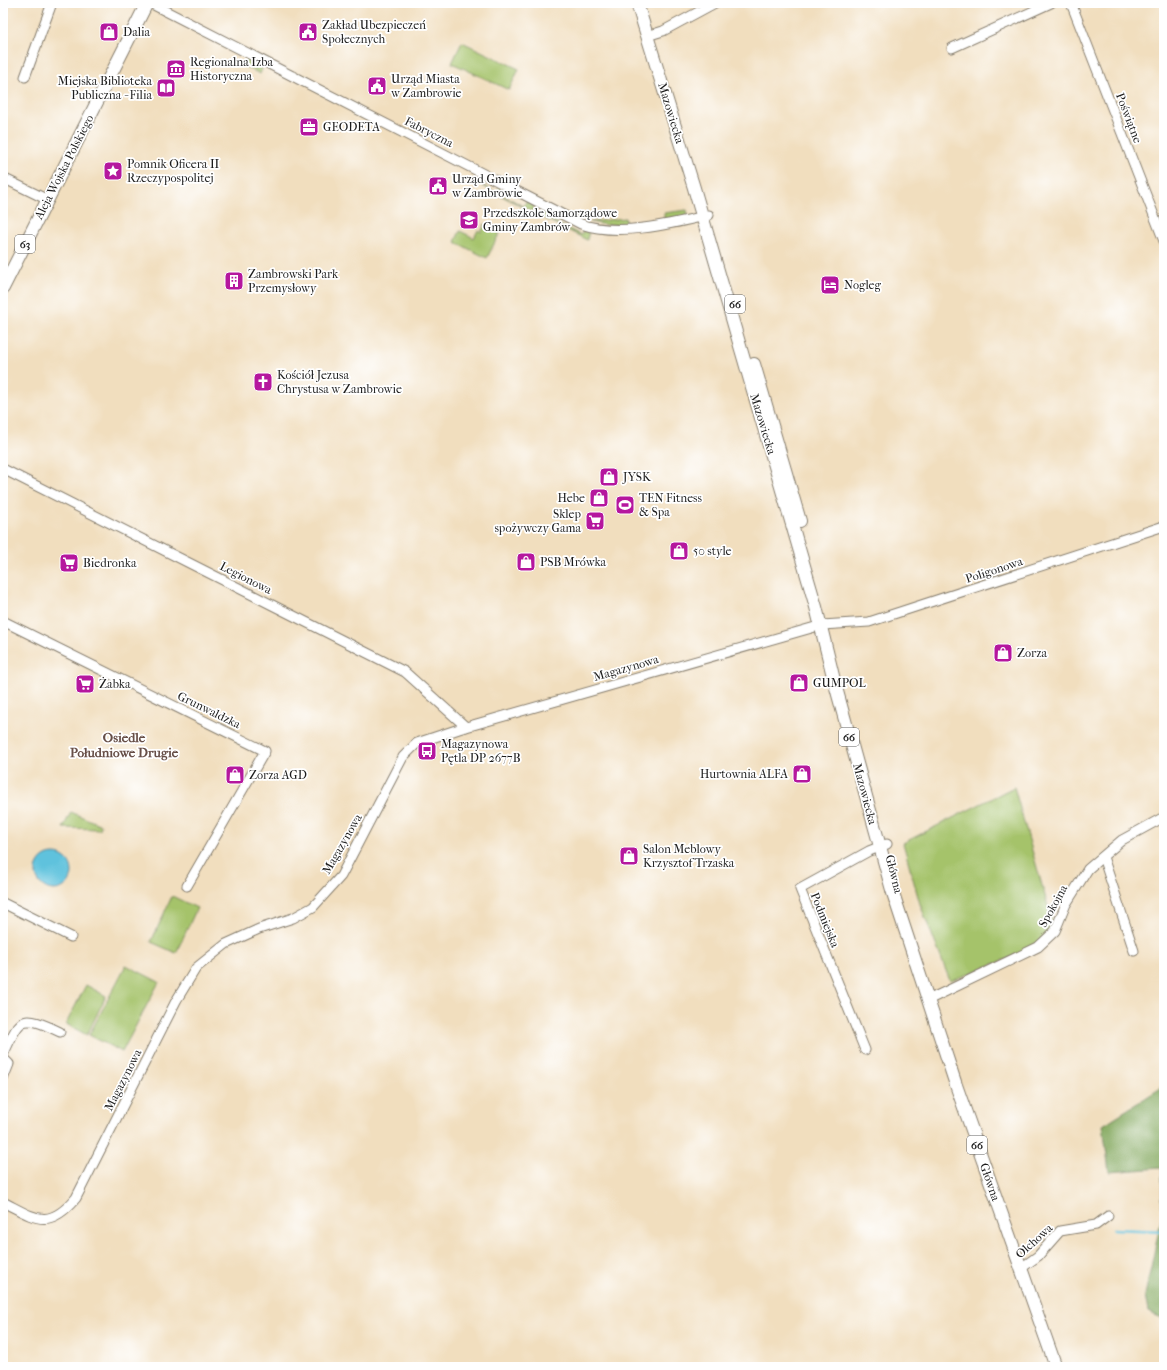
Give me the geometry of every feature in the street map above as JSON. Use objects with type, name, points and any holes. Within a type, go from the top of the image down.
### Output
[{"type":"main road","name":"Aleja Wojska Polskiego","points":[[3,288],[147,3]]},
{"type":"main road","name":"Mazowiecka","points":[[637,3],[651,35]]},
{"type":"main road","name":"Mazowiecka","points":[[645,3],[651,35],[705,216],[790,485],[883,846]]},
{"type":"main road","name":"Główna","points":[[883,846],[900,892],[905,928],[956,1085],[1056,1367]]},
{"type":"street","points":[[25,76],[52,3]]},
{"type":"street","name":"Fabryczna","points":[[150,3],[581,224],[605,230],[654,226],[705,216]]},
{"type":"street","points":[[651,35],[715,3]]},
{"type":"street","points":[[952,48],[1051,3]]},
{"type":"street","name":"Poświątne","points":[[1071,3],[1164,241]]},
{"type":"street","points":[[3,178],[48,200]]},
{"type":"street","name":"Legionowa","points":[[3,469],[405,672],[466,727]]},
{"type":"street","name":"Poligonowa","points":[[825,625],[869,622],[1164,526]]},
{"type":"street","name":"Grunwaldzka","points":[[3,621],[265,751],[187,886]]},
{"type":"street","name":"Magazynowa","points":[[3,1202],[34,1218],[40,1219],[49,1219],[57,1216],[67,1209],[76,1198],[176,1001],[196,968],[226,944],[259,929],[293,918],[313,907],[340,876],[403,757],[417,743],[466,727],[825,625]]},
{"type":"street","name":"Spokojna","points":[[928,1000],[1038,947],[1055,931],[1066,904],[1088,869],[1122,840],[1164,817]]},
{"type":"street","name":"Podmiejska","points":[[864,1050],[800,889],[869,851],[883,846]]},
{"type":"street","points":[[1103,857],[1134,951]]},
{"type":"street","points":[[3,903],[70,937]]},
{"type":"street","points":[[3,1079],[9,1064],[4,1059],[3,1055],[17,1025],[26,1021],[37,1021],[60,1032]]},
{"type":"street","name":"Olchowa","points":[[1020,1269],[1038,1256],[1060,1231],[1096,1225],[1108,1216]]},
{"type":"green space","points":[[462,42],[519,69],[509,90],[452,63]]},
{"type":"green space","points":[[249,57],[249,65],[256,69],[260,64],[263,66],[260,74],[242,65]]},
{"type":"green space","points":[[473,181],[496,192],[499,187],[501,188],[499,193],[523,206],[527,201],[534,204],[533,212]]},
{"type":"green space","points":[[687,210],[688,215],[686,216],[664,219],[664,213]]},
{"type":"green space","points":[[547,211],[545,217],[581,235],[584,230],[589,231],[587,240],[540,216]]},
{"type":"green space","points":[[625,218],[626,224],[606,225],[590,222]]},
{"type":"green space","points":[[485,224],[500,232],[487,258],[455,242],[460,231],[474,238],[478,230],[481,232]]},
{"type":"green space","points":[[1014,787],[1055,931],[1038,947],[950,981],[920,904],[903,843]]},
{"type":"green space","points":[[71,812],[101,825],[100,829],[63,828]]},
{"type":"green space","points":[[172,896],[197,908],[176,953],[151,942]]},
{"type":"green space","points":[[126,965],[159,982],[122,1052],[89,1035]]},
{"type":"green space","points":[[86,985],[106,996],[87,1035],[66,1024]]},
{"type":"green space","points":[[1164,1086],[1164,1319],[1148,1312],[1145,1295],[1162,1215],[1162,1168],[1109,1172],[1103,1125]]},
{"type":"water","points":[[58,854],[67,859],[71,865],[71,879],[67,885],[58,890],[50,890],[41,885],[37,879],[36,868],[41,859],[47,855]]},
{"type":"waterway","points":[[1113,1229],[1164,1231]]},
{"type":"place","name":"Dalia","points":[[109,32]]},
{"type":"place","name":"Zakład Ubezpieczeń Społecznych","points":[[308,32]]},
{"type":"place","name":"Regionalna Izba Historyczna","points":[[176,69]]},
{"type":"place","name":"Urząd Miasta w Zambrowie","points":[[377,86]]},
{"type":"place","name":"Miejska Biblioteka Publiczna - Filia","points":[[166,88]]},
{"type":"place","name":"GEODETA","points":[[309,127]]},
{"type":"place","name":"Pomnik Oficera II Rzeczypospolitej","points":[[113,171]]},
{"type":"place","name":"Urząd Gminy w Zambrowie","points":[[438,186]]},
{"type":"place","name":"Przedszkole Samorządowe Gminy Zambrów","points":[[469,220]]},
{"type":"place","name":"Zambrowski Park Przemysłowy","points":[[234,281]]},
{"type":"place","name":"Nogleg","points":[[830,285]]},
{"type":"place","name":"Kościół Jezusa Chrystusa w Zambrowie","points":[[263,382]]},
{"type":"place","name":"JYSK","points":[[609,477]]},
{"type":"place","name":"Hebe","points":[[599,498]]},
{"type":"place","name":"TEN Fitness & Spa","points":[[625,505]]},
{"type":"place","name":"Sklep spożywczy Gama","points":[[595,521]]},
{"type":"place","name":"50 style","points":[[679,551]]},
{"type":"place","name":"PSB Mrówka","points":[[526,562]]},
{"type":"place","name":"Biedronka","points":[[69,563]]},
{"type":"place","name":"Zorza","points":[[1003,653]]},
{"type":"place","name":"GUMPOL","points":[[799,683]]},
{"type":"place","name":"Żabka","points":[[85,684]]},
{"type":"place","name":"Magazynowa Pętla DP 2677B","points":[[427,751]]},
{"type":"place","name":"Hurtownia ALFA","points":[[802,774]]},
{"type":"place","name":"Zorza AGD","points":[[235,775]]},
{"type":"place","name":"Salon Meblowy Krzysztof Trzaska","points":[[629,856]]},
{"type":"district","name":"Osiedle Południowe Drugie","points":[[124,744]]}]
